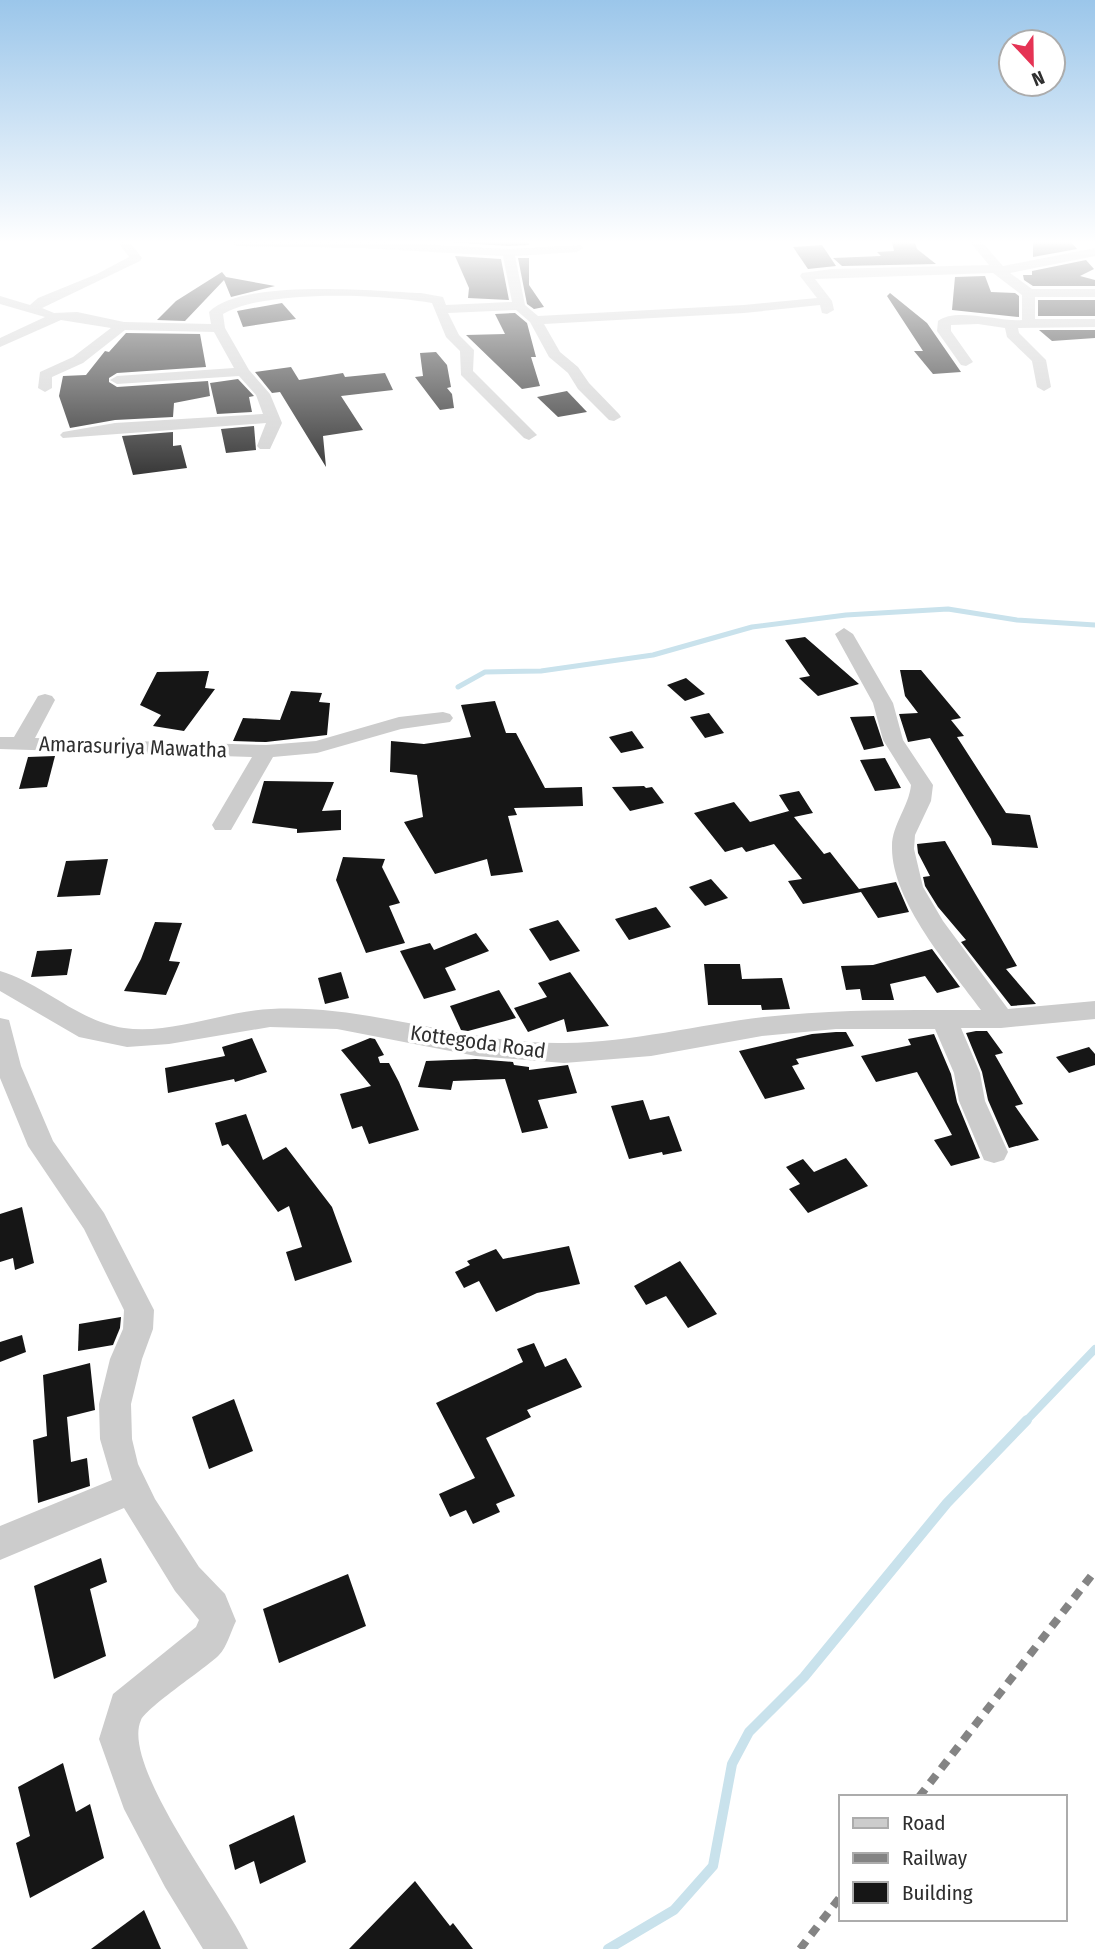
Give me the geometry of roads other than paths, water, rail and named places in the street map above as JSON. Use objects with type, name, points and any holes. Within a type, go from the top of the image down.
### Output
[{"type":"street","points":[[0,342],[21,333]]},
{"type":"street","points":[[45,388],[45,375],[78,360],[113,333]]},
{"type":"street","points":[[221,333],[243,372],[263,394],[274,423],[265,446]]},
{"type":"street","points":[[451,333],[467,350],[466,372],[529,435]]},
{"type":"street","points":[[542,333],[554,354],[573,370],[583,386],[614,416]]},
{"type":"street","points":[[945,333],[965,362]]},
{"type":"street","points":[[1012,333],[1039,360],[1044,387]]},
{"type":"street","points":[[117,380],[243,372]]},
{"type":"street","points":[[68,435],[115,428],[271,418]]},
{"type":"street","points":[[844,634],[883,703],[893,740],[922,785],[920,802],[904,835],[903,849],[912,887],[934,926],[1001,1018]]},
{"type":"street","points":[[21,744],[45,700]]},
{"type":"street","name":"Amarasuriya Mawatha","points":[[0,743],[266,751],[317,747],[399,723],[443,718]]},
{"type":"street","name":"Amarasuriya Mawatha","points":[[223,825],[266,751]]},
{"type":"street","name":"Kottegoda Road","points":[[0,979],[88,1030],[127,1038],[169,1035],[270,1018],[337,1020],[476,1046],[564,1052],[651,1046],[762,1027],[836,1020],[1001,1018],[1095,1010]]},
{"type":"street","points":[[944,1019],[967,1073],[968,1087],[994,1152]]},
{"type":"street","points":[[0,1027],[8,1066],[42,1146],[94,1221],[139,1310],[138,1329],[126,1359],[115,1404],[116,1439],[122,1466],[165,1545],[187,1579],[212,1607],[218,1621],[209,1640],[126,1707],[118,1739],[138,1795],[178,1873],[227,1949]]},
{"type":"street","points":[[0,1543],[132,1488]]},
{"type":"waterway","points":[[458,687],[485,672],[541,671],[653,655],[752,627],[846,615],[948,609],[1017,620],[1095,625]]},
{"type":"waterway","points":[[1025,1422],[1095,1349]]},
{"type":"waterway","points":[[608,1949],[674,1910],[713,1866],[732,1764],[749,1732],[804,1677],[947,1503],[1027,1420]]},
{"type":"railway","points":[[921,1795],[1095,1571]]},
{"type":"railway","points":[[800,1949],[839,1899]]}]
